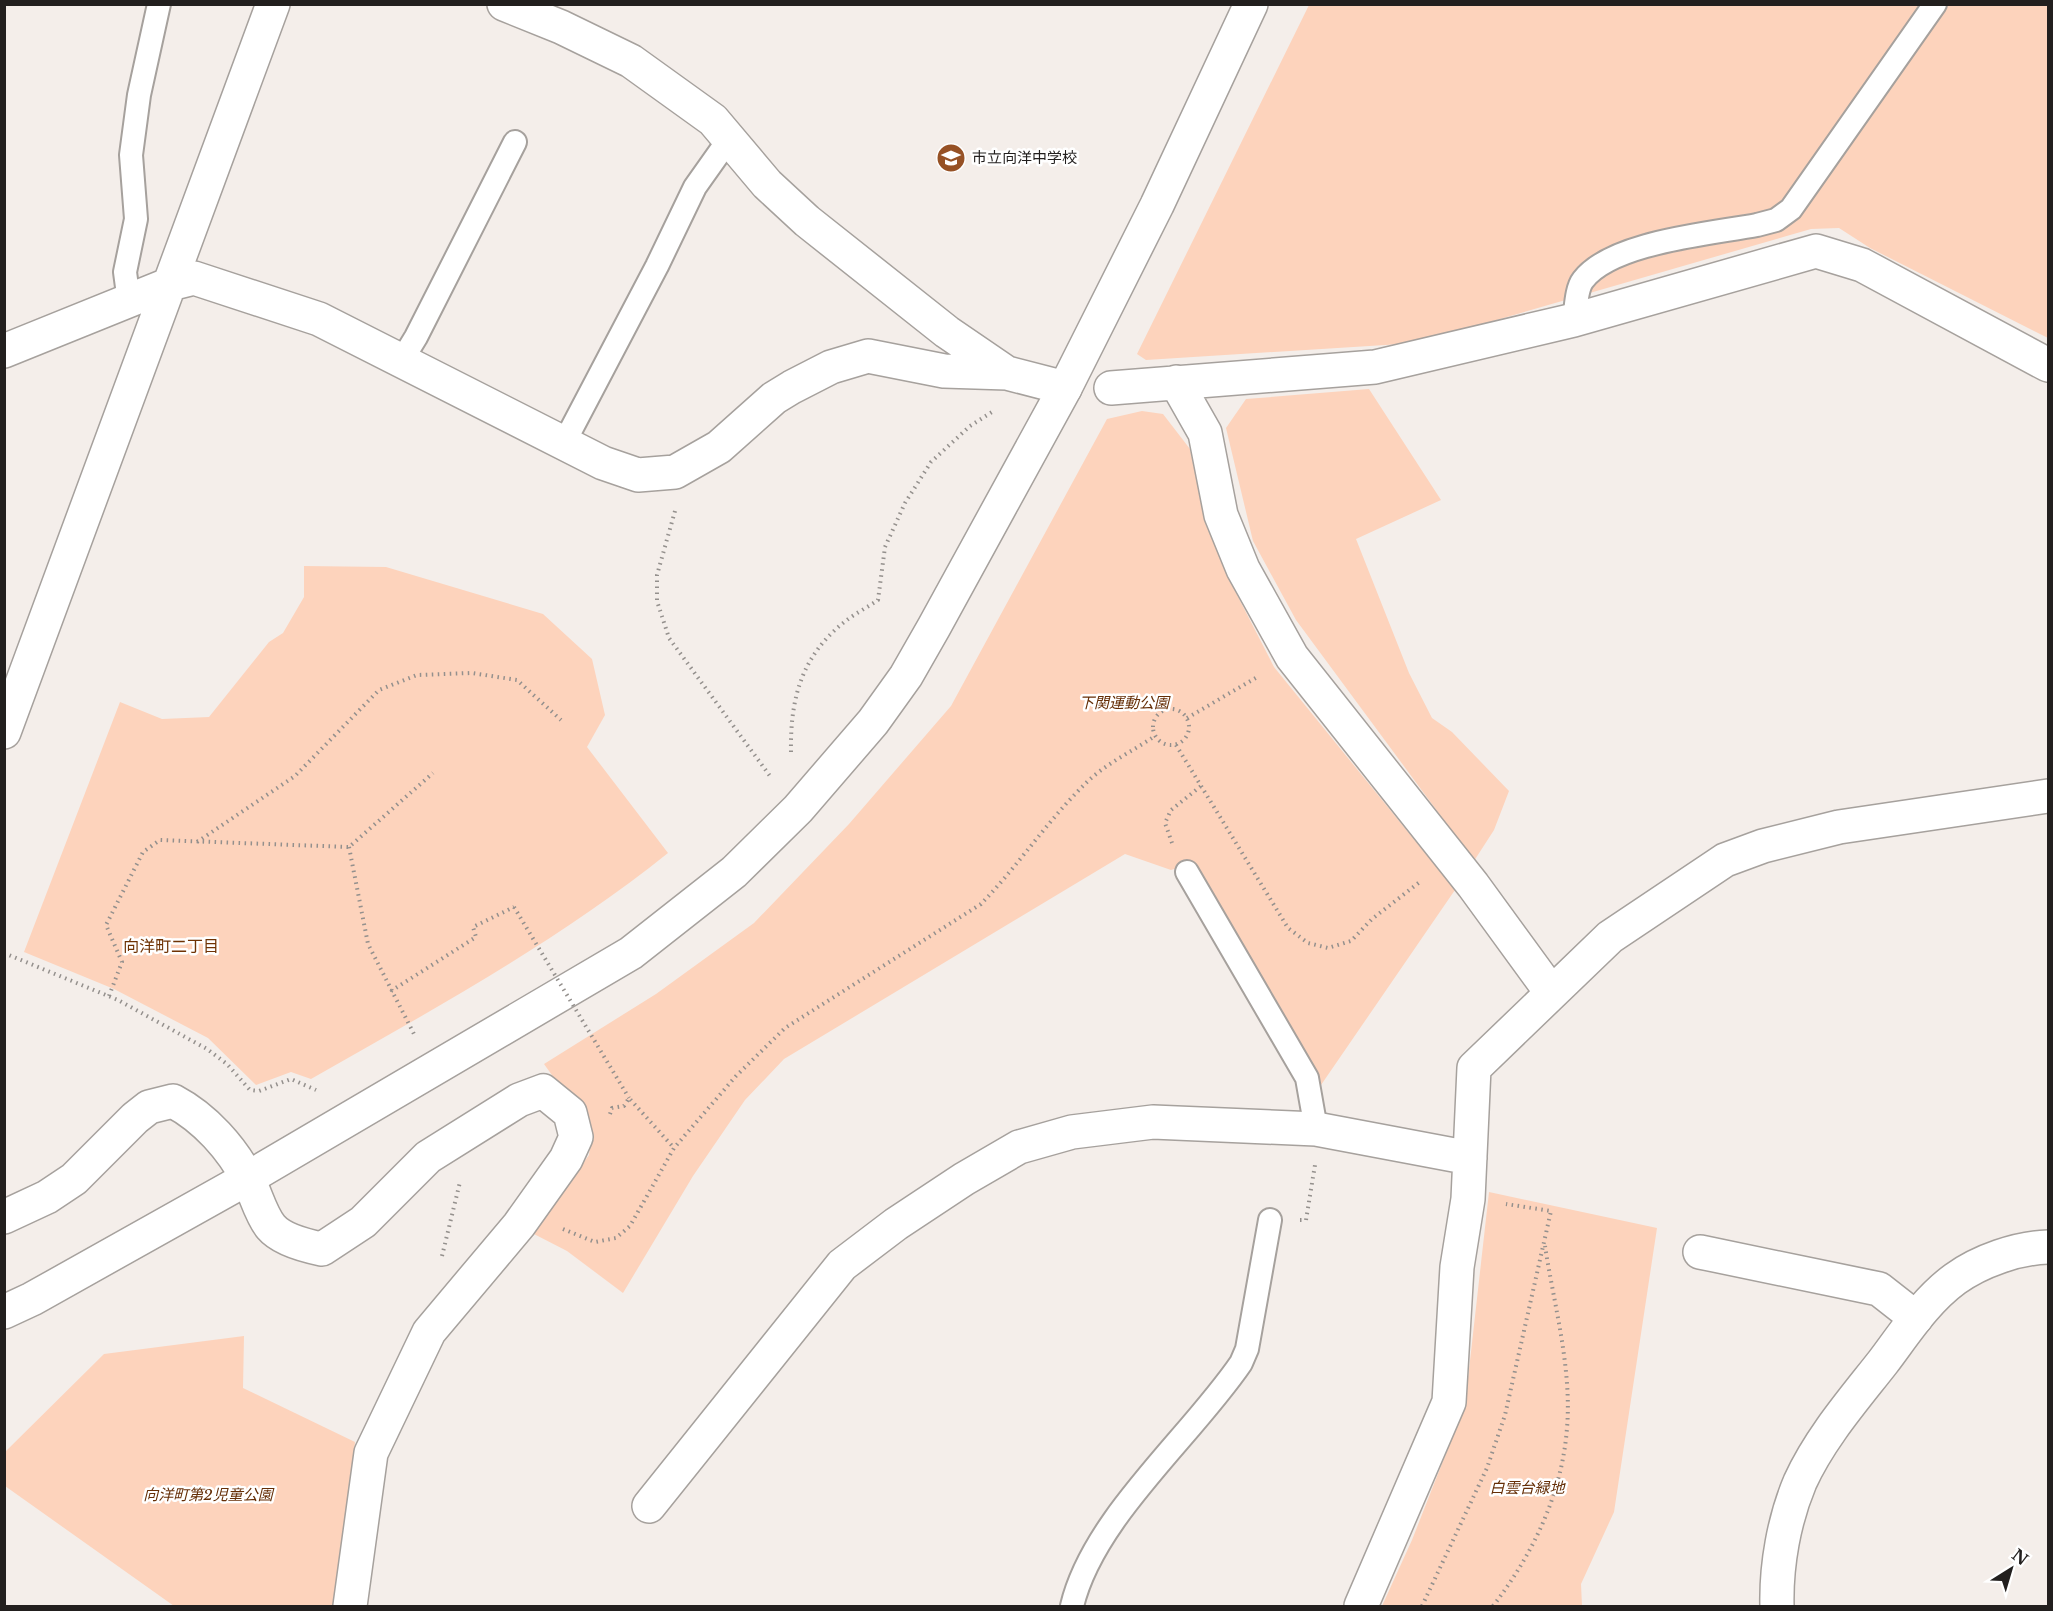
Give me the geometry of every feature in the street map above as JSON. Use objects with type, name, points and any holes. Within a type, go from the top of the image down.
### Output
[{"type":"street","points":[[4,732],[273,4]]},
{"type":"street","points":[[504,4],[561,27],[631,61],[713,120],[767,184],[807,221],[947,332],[1007,373]]},
{"type":"street","points":[[4,1312],[32,1299],[248,1178],[631,953],[742,864],[798,809],[873,722],[906,676],[1065,388],[1157,205],[1251,4]]},
{"type":"street","points":[[1111,388],[1375,367],[1574,320],[1816,251],[1862,265],[2049,365]]},
{"type":"street","points":[[4,351],[170,284],[194,278],[308,315],[402,360],[603,463],[638,475],[675,472],[719,447],[774,398],[831,367],[868,356],[944,371],[1007,373],[1065,388]]},
{"type":"street","points":[[1176,382],[1205,433],[1221,515],[1243,569],[1292,657],[1446,850],[1551,992]]},
{"type":"street","points":[[1361,1606],[1449,1402],[1457,1267],[1468,1199],[1474,1068],[1610,937],[1725,860],[1763,846],[1839,827],[2049,796]]},
{"type":"street","points":[[4,1216],[47,1197],[74,1179],[135,1118],[149,1107],[173,1101],[187,1109],[215,1132],[248,1178],[272,1228],[302,1245],[322,1249],[363,1222],[428,1157],[519,1100],[543,1090],[570,1113],[576,1137],[566,1159],[519,1225],[429,1332],[370,1453],[350,1606]]},
{"type":"street","points":[[649,1506],[842,1265],[896,1224],[963,1179],[1019,1147],[1072,1132],[1153,1122],[1316,1130],[1470,1158]]},
{"type":"street","points":[[1778,1606],[1779,1562],[1784,1532],[1801,1481],[1844,1413],[1916,1318],[1935,1296],[1955,1279],[1981,1264],[2015,1252],[2049,1247]]},
{"type":"street","points":[[1700,1252],[1879,1289],[1916,1318]]},
{"type":"lane","points":[[129,302],[125,272],[136,219],[131,155],[139,95],[159,4]]},
{"type":"lane","points":[[1574,320],[1581,282],[1596,268],[1624,251],[1776,220],[1791,209],[1935,4]]},
{"type":"lane","points":[[564,443],[657,266],[695,187],[729,139]]},
{"type":"lane","points":[[402,360],[416,337],[515,141]]},
{"type":"lane","points":[[1187,872],[1307,1078],[1316,1130]]},
{"type":"lane","points":[[1072,1606],[1077,1584],[1101,1541],[1241,1363],[1247,1349],[1270,1221]]},
{"type":"path","points":[[791,752],[793,701],[807,665],[824,642],[846,620],[878,600],[885,548],[905,503],[931,462],[970,426],[995,411]]},
{"type":"path","points":[[675,472],[680,495],[657,575],[657,601],[669,638],[770,776]]},
{"type":"path","points":[[1187,718],[1292,657]]},
{"type":"path","points":[[196,843],[295,776],[378,690],[417,675],[472,673],[517,680],[561,720]]},
{"type":"path","points":[[1164,710],[1177,710],[1187,718],[1189,733],[1176,745],[1164,744],[1155,736],[1152,724],[1164,710]]},
{"type":"path","points":[[552,1224],[595,1242],[616,1238],[630,1226],[675,1148],[736,1076],[785,1028],[981,904],[1004,881],[1032,842],[1088,781],[1155,736]]},
{"type":"path","points":[[1176,745],[1288,928],[1308,942],[1328,948],[1351,941],[1372,919],[1424,880],[1446,850]]},
{"type":"path","points":[[109,996],[122,962],[106,925],[143,852],[160,840],[349,847],[433,773]]},
{"type":"path","points":[[1173,846],[1165,824],[1171,810],[1201,786]]},
{"type":"path","points":[[349,847],[368,944],[414,1034]]},
{"type":"path","points":[[391,991],[476,937],[473,927],[514,907],[629,1098],[675,1148]]},
{"type":"path","points":[[4,953],[109,996],[207,1048],[227,1064],[250,1090],[259,1091],[291,1079],[316,1090]]},
{"type":"path","points":[[441,1261],[473,1128]]},
{"type":"path","points":[[1270,1221],[1306,1221],[1315,1179],[1316,1130]]},
{"type":"path","points":[[1422,1606],[1487,1468],[1505,1415],[1551,1211],[1468,1199]]},
{"type":"path","points":[[1493,1606],[1516,1576],[1545,1519],[1562,1467],[1568,1425],[1564,1370],[1545,1241]]},
{"type":"green space","points":[[1309,5],[2048,5],[2048,338],[1870,248],[1839,228],[1811,229],[1417,343],[1146,360],[1137,354]]},
{"type":"green space","points":[[1369,389],[1441,500],[1356,539],[1409,673],[1432,718],[1452,732],[1509,791],[1494,830],[1474,861],[1296,620],[1253,541],[1226,428],[1246,399]]},
{"type":"green space","name":"下関運動公園","points":[[1142,411],[1163,414],[1190,449],[1206,525],[1233,587],[1274,667],[1443,875],[1457,887],[1321,1085],[1193,863],[1171,870],[1125,854],[784,1059],[745,1100],[693,1176],[623,1293],[567,1251],[532,1233],[589,1155],[592,1131],[544,1064],[656,994],[754,923],[849,824],[951,706],[1107,419]]},
{"type":"green space","points":[[304,566],[386,567],[543,614],[592,659],[605,715],[587,747],[668,853],[583,916],[539,945],[449,1000],[311,1079],[291,1072],[256,1085],[208,1038],[114,989],[24,952],[120,702],[162,719],[209,717],[269,642],[283,633],[304,597]]},
{"type":"green space","name":"白雲台緑地","points":[[1489,1192],[1657,1228],[1614,1512],[1581,1584],[1582,1606],[1382,1606],[1412,1540],[1465,1405]]},
{"type":"green space","name":"向洋町第2児童公園","points":[[244,1336],[243,1388],[355,1442],[338,1606],[174,1606],[5,1486],[5,1452],[104,1354]]},
{"type":"place","name":"市立向洋中学校","points":[[951,158]]},
{"type":"district","name":"向洋町二丁目","points":[[171,946]]}]
